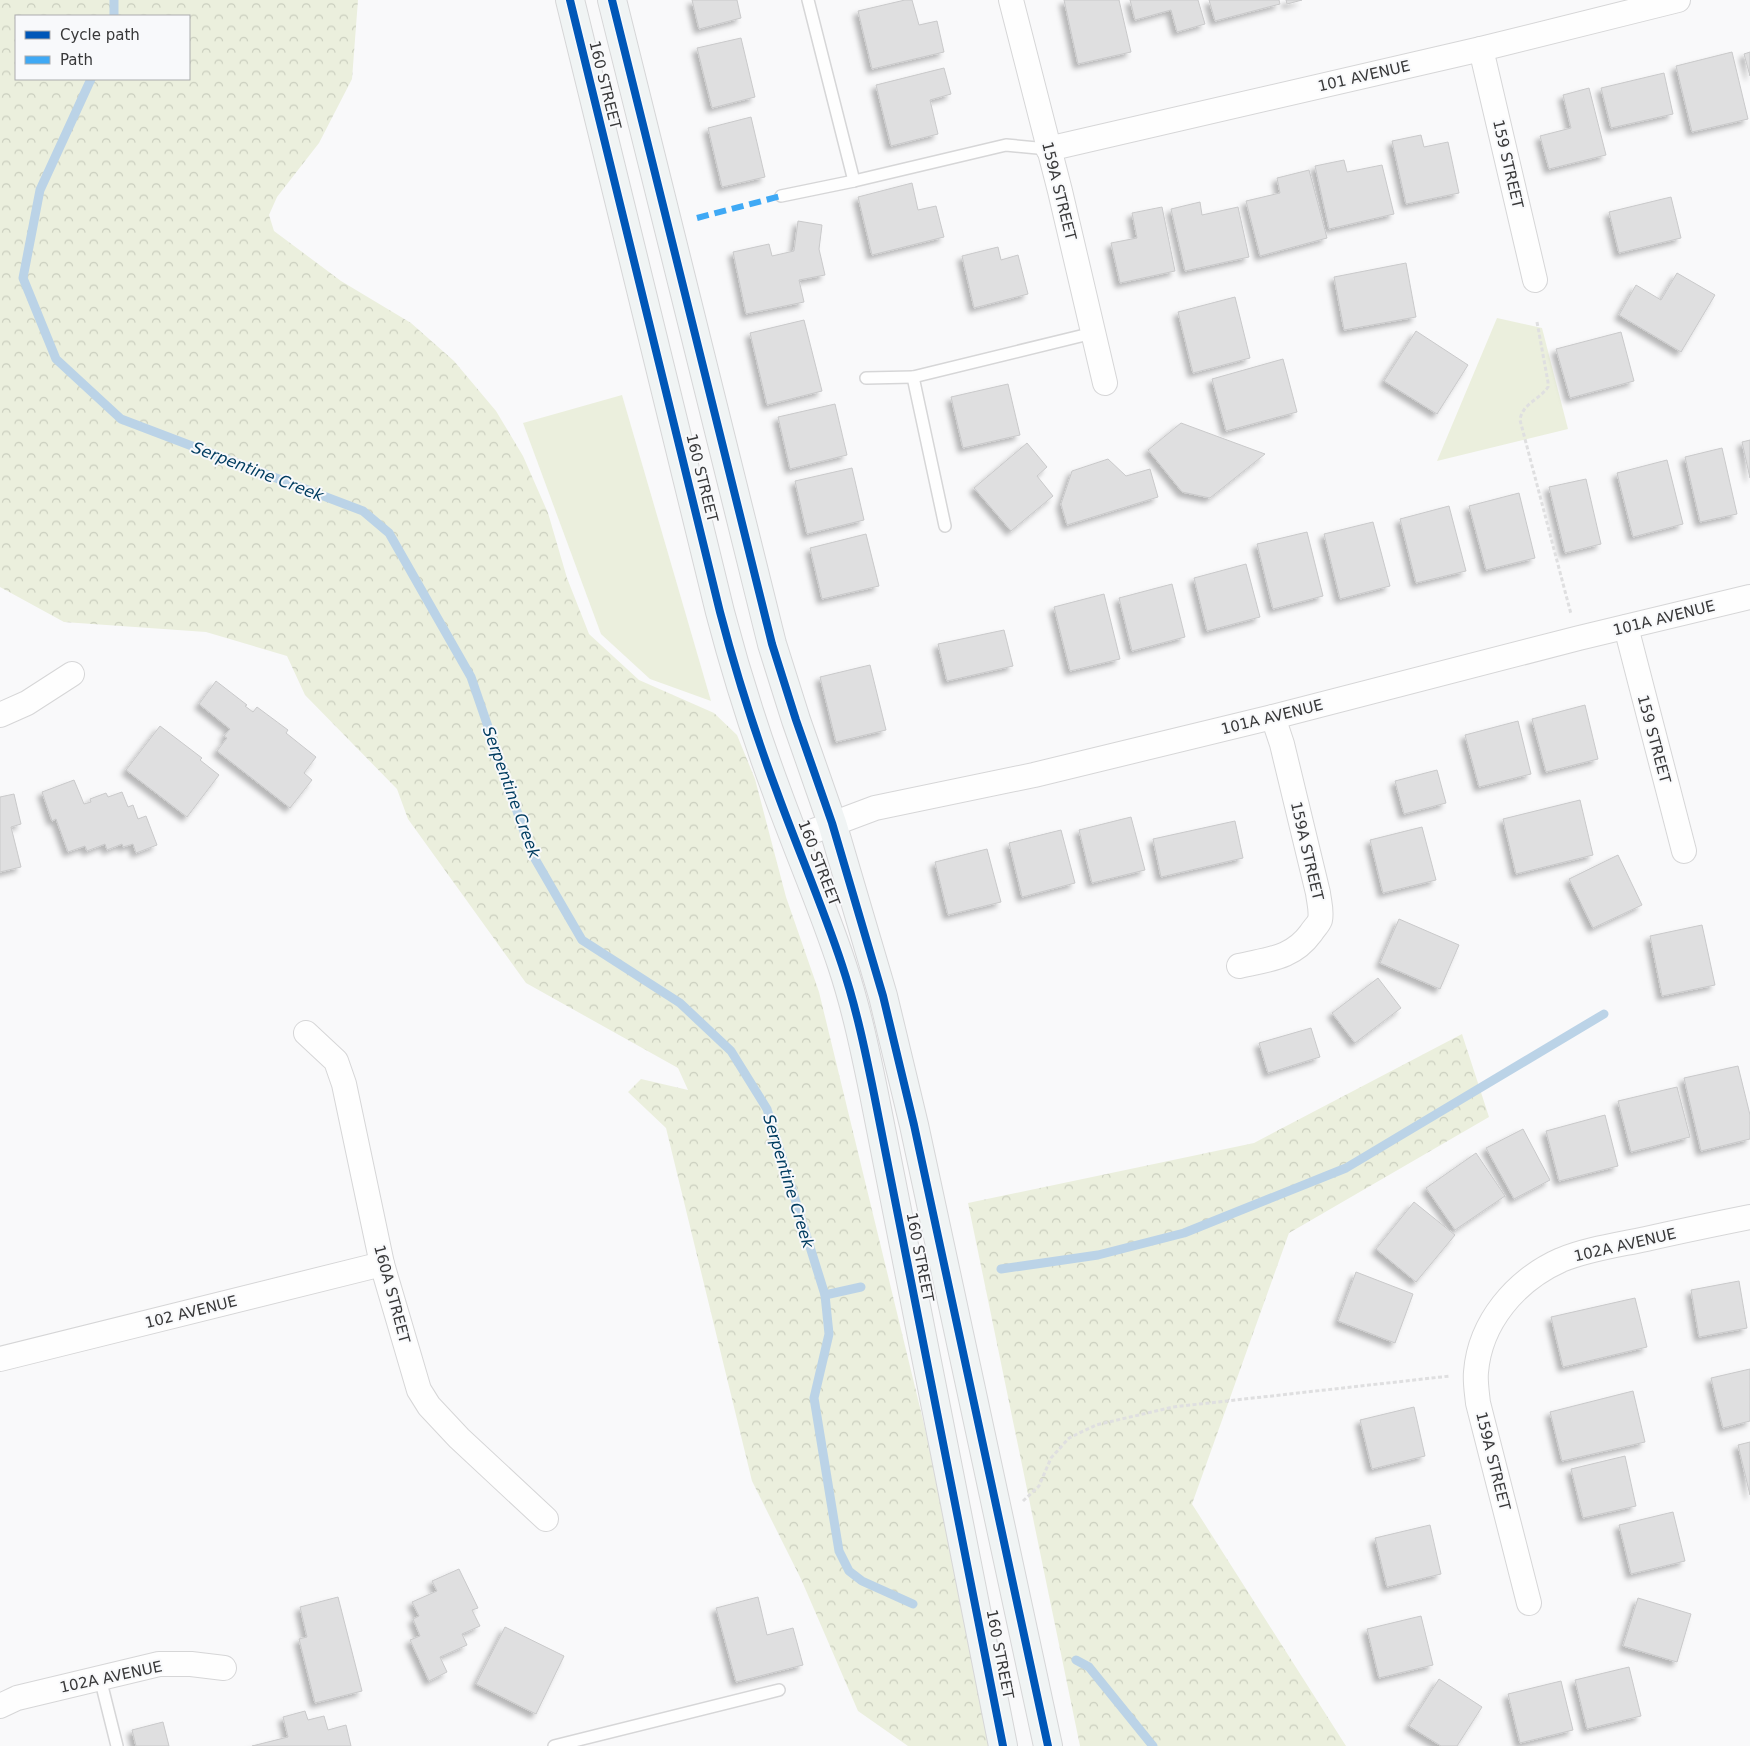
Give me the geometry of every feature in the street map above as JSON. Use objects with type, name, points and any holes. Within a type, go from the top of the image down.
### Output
[{"type":"main road","name":"160 STREET","points":[[570,0],[734,665],[764,756],[842,964],[855,1009],[874,1094],[1003,1746]]},
{"type":"main road","name":"160 STREET","points":[[612,0],[772,644],[832,823],[883,996],[914,1125],[951,1306],[1048,1746]]},
{"type":"street","name":"159A STREET","points":[[1011,0],[1060,191],[1105,383]]},
{"type":"street","name":"101 AVENUE","points":[[1048,149],[1481,49],[1678,0]]},
{"type":"street","name":"159 STREET","points":[[1481,49],[1535,280]]},
{"type":"street","name":"101A AVENUE","points":[[794,838],[875,808],[1034,775],[1750,597]]},
{"type":"street","name":"159 STREET","points":[[1626,627],[1684,852]]},
{"type":"street","points":[[0,715],[27,703],[72,674]]},
{"type":"street","name":"159A STREET","points":[[1239,966],[1286,955],[1295,950],[1319,923],[1321,913],[1318,893],[1285,756],[1273,717]]},
{"type":"street","name":"160A STREET","points":[[306,1033],[336,1061],[344,1084],[382,1264],[420,1390],[429,1406],[459,1438],[546,1519]]},
{"type":"street","name":"102A AVENUE","points":[[1493,1320],[1511,1295],[1534,1275],[1562,1260],[1593,1250],[1750,1217]]},
{"type":"street","name":"102 AVENUE","points":[[0,1360],[382,1264]]},
{"type":"street","name":"159A STREET","points":[[1493,1320],[1483,1341],[1476,1373],[1478,1403],[1529,1603]]},
{"type":"street","name":"102A AVENUE","points":[[0,1706],[17,1698],[159,1664],[191,1664],[224,1668]]},
{"type":"lane","points":[[808,0],[854,181]]},
{"type":"lane","points":[[780,196],[854,181],[1006,145],[1048,149]]},
{"type":"lane","points":[[866,378],[913,377],[1093,333]]},
{"type":"lane","points":[[913,377],[945,526]]},
{"type":"lane","points":[[100,1678],[117,1746]]},
{"type":"lane","points":[[554,1746],[592,1741],[779,1690]]},
{"type":"path","points":[[1537,322],[1548,387],[1525,408],[1520,420],[1571,615]]},
{"type":"path","points":[[1018,1504],[1025,1500],[1039,1486],[1052,1458],[1069,1438],[1096,1425],[1173,1407],[1454,1376]]},
{"type":"green space","points":[[0,0],[358,0],[352,79],[319,143],[277,197],[269,215],[274,231],[341,281],[411,323],[454,361],[496,411],[523,456],[548,513],[567,578],[589,634],[639,680],[714,713],[737,735],[755,779],[786,897],[819,992],[924,1424],[994,1746],[908,1746],[858,1711],[801,1579],[752,1481],[666,1128],[628,1092],[641,1079],[688,1090],[678,1068],[526,983],[408,819],[397,789],[305,695],[287,656],[206,632],[64,622],[0,587]]},
{"type":"green space","points":[[1497,318],[1542,328],[1568,429],[1437,461]]},
{"type":"green space","points":[[622,395],[711,701],[650,679],[601,634],[523,423]]},
{"type":"green space","points":[[1462,1034],[1489,1117],[1289,1233],[1192,1504],[1346,1746],[1080,1746],[968,1203],[1254,1143]]},
{"type":"building","points":[[692,0],[737,0],[741,18],[699,29]]},
{"type":"building","points":[[912,0],[919,25],[937,21],[944,52],[872,69],[858,11]]},
{"type":"building","points":[[1064,0],[1119,0],[1131,52],[1078,64]]},
{"type":"building","points":[[1130,0],[1198,0],[1205,24],[1177,32],[1171,10],[1135,20]]},
{"type":"building","points":[[1209,0],[1279,0],[1280,4],[1215,21]]},
{"type":"building","points":[[1286,0],[1302,0],[1287,4]]},
{"type":"building","points":[[741,38],[755,97],[712,108],[697,48]]},
{"type":"building","points":[[1732,52],[1748,119],[1692,132],[1676,66]]},
{"type":"building","points":[[1750,52],[1750,76],[1744,54]]},
{"type":"building","points":[[944,68],[951,94],[930,100],[938,134],[891,146],[876,85]]},
{"type":"building","points":[[1664,73],[1673,114],[1611,128],[1601,88]]},
{"type":"building","points":[[1589,88],[1606,155],[1549,169],[1540,136],[1571,128],[1563,95]]},
{"type":"building","points":[[751,117],[765,177],[722,187],[708,128]]},
{"type":"building","points":[[1421,135],[1424,147],[1448,142],[1459,193],[1406,204],[1392,141]]},
{"type":"building","points":[[1344,160],[1347,172],[1382,165],[1394,214],[1329,229],[1315,166]]},
{"type":"building","points":[[1309,170],[1327,238],[1260,256],[1246,201],[1280,193],[1277,178]]},
{"type":"building","points":[[912,183],[918,210],[936,206],[944,237],[872,255],[858,197]]},
{"type":"building","points":[[1671,197],[1681,238],[1619,253],[1609,212]]},
{"type":"building","points":[[1200,202],[1202,215],[1238,207],[1249,257],[1185,271],[1171,209]]},
{"type":"building","points":[[1162,207],[1175,271],[1120,283],[1111,243],[1137,238],[1132,213]]},
{"type":"building","points":[[798,221],[822,225],[819,249],[825,275],[799,280],[804,302],[746,314],[733,252],[769,244],[772,256],[794,251]]},
{"type":"building","points":[[998,247],[1001,260],[1018,255],[1028,294],[974,308],[962,256]]},
{"type":"building","points":[[1406,263],[1416,317],[1344,330],[1334,277]]},
{"type":"building","points":[[1677,273],[1715,295],[1681,352],[1619,315],[1636,285],[1661,300]]},
{"type":"building","points":[[1235,297],[1250,358],[1193,373],[1178,312]]},
{"type":"building","points":[[804,320],[822,391],[767,405],[750,333]]},
{"type":"building","points":[[1416,331],[1468,365],[1437,414],[1384,381]]},
{"type":"building","points":[[1621,332],[1634,381],[1570,398],[1556,349]]},
{"type":"building","points":[[1283,359],[1297,412],[1226,431],[1212,379]]},
{"type":"building","points":[[1008,384],[1020,435],[963,448],[951,397]]},
{"type":"building","points":[[835,404],[847,455],[790,469],[778,417]]},
{"type":"building","points":[[1181,423],[1265,454],[1210,498],[1182,492],[1148,450]]},
{"type":"building","points":[[1750,440],[1750,478],[1742,442]]},
{"type":"building","points":[[1027,443],[1047,467],[1037,476],[1053,496],[1011,531],[974,488]]},
{"type":"building","points":[[1722,448],[1737,514],[1700,522],[1685,457]]},
{"type":"building","points":[[1108,459],[1126,476],[1150,469],[1158,497],[1067,525],[1061,504],[1072,471]]},
{"type":"building","points":[[1667,460],[1683,524],[1633,537],[1617,473]]},
{"type":"building","points":[[852,468],[864,520],[807,534],[795,481]]},
{"type":"building","points":[[1586,479],[1601,544],[1565,553],[1549,487]]},
{"type":"building","points":[[1519,493],[1535,558],[1486,570],[1469,506]]},
{"type":"building","points":[[1449,506],[1466,571],[1416,583],[1400,519]]},
{"type":"building","points":[[1373,522],[1390,586],[1340,599],[1324,534]]},
{"type":"building","points":[[1307,532],[1323,596],[1273,609],[1257,544]]},
{"type":"building","points":[[866,534],[879,586],[822,599],[810,548]]},
{"type":"building","points":[[1246,564],[1260,617],[1207,631],[1194,578]]},
{"type":"building","points":[[1172,584],[1185,637],[1132,651],[1119,598]]},
{"type":"building","points":[[1104,594],[1120,659],[1070,671],[1054,607]]},
{"type":"building","points":[[1004,630],[1013,666],[947,681],[938,644]]},
{"type":"building","points":[[870,665],[886,730],[836,742],[820,677]]},
{"type":"building","points":[[216,681],[247,705],[245,706],[253,712],[257,707],[288,730],[286,733],[316,757],[304,773],[312,780],[290,808],[217,751],[227,738],[224,736],[230,729],[199,704]]},
{"type":"building","points":[[1585,705],[1598,759],[1546,772],[1532,719]]},
{"type":"building","points":[[1518,721],[1531,774],[1479,787],[1465,735]]},
{"type":"building","points":[[160,726],[202,758],[200,760],[219,775],[187,817],[126,770]]},
{"type":"building","points":[[1437,770],[1446,803],[1404,814],[1395,781]]},
{"type":"building","points":[[74,780],[84,804],[91,802],[90,799],[106,793],[108,797],[122,792],[128,807],[133,805],[138,819],[146,816],[157,845],[136,853],[133,844],[123,847],[122,844],[107,850],[105,844],[87,851],[85,846],[68,852],[56,819],[52,821],[42,792]]},
{"type":"building","points":[[14,794],[21,824],[11,827],[21,867],[0,872],[0,797]]},
{"type":"building","points":[[1580,800],[1593,855],[1516,874],[1503,819]]},
{"type":"building","points":[[1131,817],[1145,870],[1092,883],[1079,830]]},
{"type":"building","points":[[1235,821],[1243,858],[1161,877],[1153,839]]},
{"type":"building","points":[[1422,827],[1436,880],[1383,893],[1370,840]]},
{"type":"building","points":[[1061,830],[1075,883],[1022,897],[1009,843]]},
{"type":"building","points":[[987,849],[1001,902],[948,915],[935,862]]},
{"type":"building","points":[[1618,855],[1642,905],[1593,928],[1569,879]]},
{"type":"building","points":[[1399,919],[1459,945],[1440,989],[1380,963]]},
{"type":"building","points":[[1702,925],[1715,985],[1662,996],[1650,936]]},
{"type":"building","points":[[1378,978],[1401,1008],[1355,1043],[1332,1013]]},
{"type":"building","points":[[1311,1028],[1320,1057],[1268,1073],[1259,1043]]},
{"type":"building","points":[[1738,1066],[1750,1115],[1750,1139],[1701,1151],[1684,1078]]},
{"type":"building","points":[[1677,1087],[1690,1137],[1631,1152],[1618,1101]]},
{"type":"building","points":[[1605,1115],[1618,1166],[1559,1181],[1546,1131]]},
{"type":"building","points":[[1523,1129],[1550,1180],[1514,1199],[1486,1148]]},
{"type":"building","points":[[1476,1153],[1505,1196],[1455,1230],[1426,1188]]},
{"type":"building","points":[[1414,1202],[1455,1235],[1416,1282],[1376,1249]]},
{"type":"building","points":[[1356,1272],[1413,1294],[1395,1343],[1338,1321]]},
{"type":"building","points":[[1739,1281],[1747,1328],[1699,1337],[1691,1290]]},
{"type":"building","points":[[1635,1298],[1647,1347],[1563,1367],[1551,1317]]},
{"type":"building","points":[[1750,1369],[1750,1421],[1723,1428],[1711,1378]]},
{"type":"building","points":[[1633,1391],[1645,1442],[1562,1461],[1550,1412]]},
{"type":"building","points":[[1414,1407],[1425,1456],[1372,1469],[1360,1420]]},
{"type":"building","points":[[1750,1442],[1750,1495],[1738,1445]]},
{"type":"building","points":[[1625,1456],[1636,1506],[1583,1518],[1571,1469]]},
{"type":"building","points":[[1673,1512],[1685,1561],[1631,1574],[1619,1525]]},
{"type":"building","points":[[1430,1525],[1441,1574],[1387,1587],[1375,1538]]},
{"type":"building","points":[[459,1569],[478,1608],[472,1610],[480,1626],[462,1634],[467,1645],[440,1657],[447,1672],[429,1681],[410,1640],[420,1636],[413,1619],[419,1616],[412,1602],[437,1591],[432,1581]]},
{"type":"building","points":[[338,1597],[362,1691],[315,1703],[299,1639],[307,1637],[300,1607]]},
{"type":"building","points":[[758,1597],[767,1635],[793,1628],[803,1665],[736,1682],[716,1608]]},
{"type":"building","points":[[1638,1598],[1691,1614],[1677,1662],[1623,1646]]},
{"type":"building","points":[[1421,1616],[1433,1665],[1379,1678],[1367,1629]]},
{"type":"building","points":[[505,1627],[564,1656],[536,1714],[476,1684]]},
{"type":"building","points":[[1629,1667],[1641,1716],[1587,1729],[1575,1680]]},
{"type":"building","points":[[1439,1679],[1482,1707],[1457,1746],[1441,1746],[1409,1726]]},
{"type":"building","points":[[1561,1681],[1573,1730],[1520,1743],[1508,1694]]},
{"type":"building","points":[[305,1711],[308,1720],[324,1716],[328,1730],[346,1725],[351,1746],[252,1746],[288,1737],[283,1717]]},
{"type":"building","points":[[163,1722],[169,1746],[136,1746],[132,1730]]},
{"type":"waterway","name":"Serpentine Creek","points":[[114,0],[114,15]]},
{"type":"waterway","name":"Serpentine Creek","points":[[91,80],[40,190],[23,278],[56,359],[121,419],[363,511],[389,533],[471,677],[531,852],[582,940],[680,1003],[731,1051],[767,1109],[825,1295],[829,1334],[814,1398],[839,1551],[849,1571],[862,1581],[913,1604]]},
{"type":"waterway","points":[[1001,1269],[1098,1255],[1184,1233],[1346,1168],[1604,1014]]},
{"type":"waterway","points":[[825,1295],[861,1287]]},
{"type":"waterway","name":"Serpentine Creek","points":[[1076,1660],[1089,1667],[1153,1746]]},
{"type":"marked path","points":[[697,218],[781,196]]},
{"type":"cycle path","points":[[570,0],[726,635],[761,748],[835,943],[864,1045],[1003,1746]]},
{"type":"cycle path","points":[[612,0],[772,644],[832,823],[883,996],[914,1125],[1048,1746]]}]
